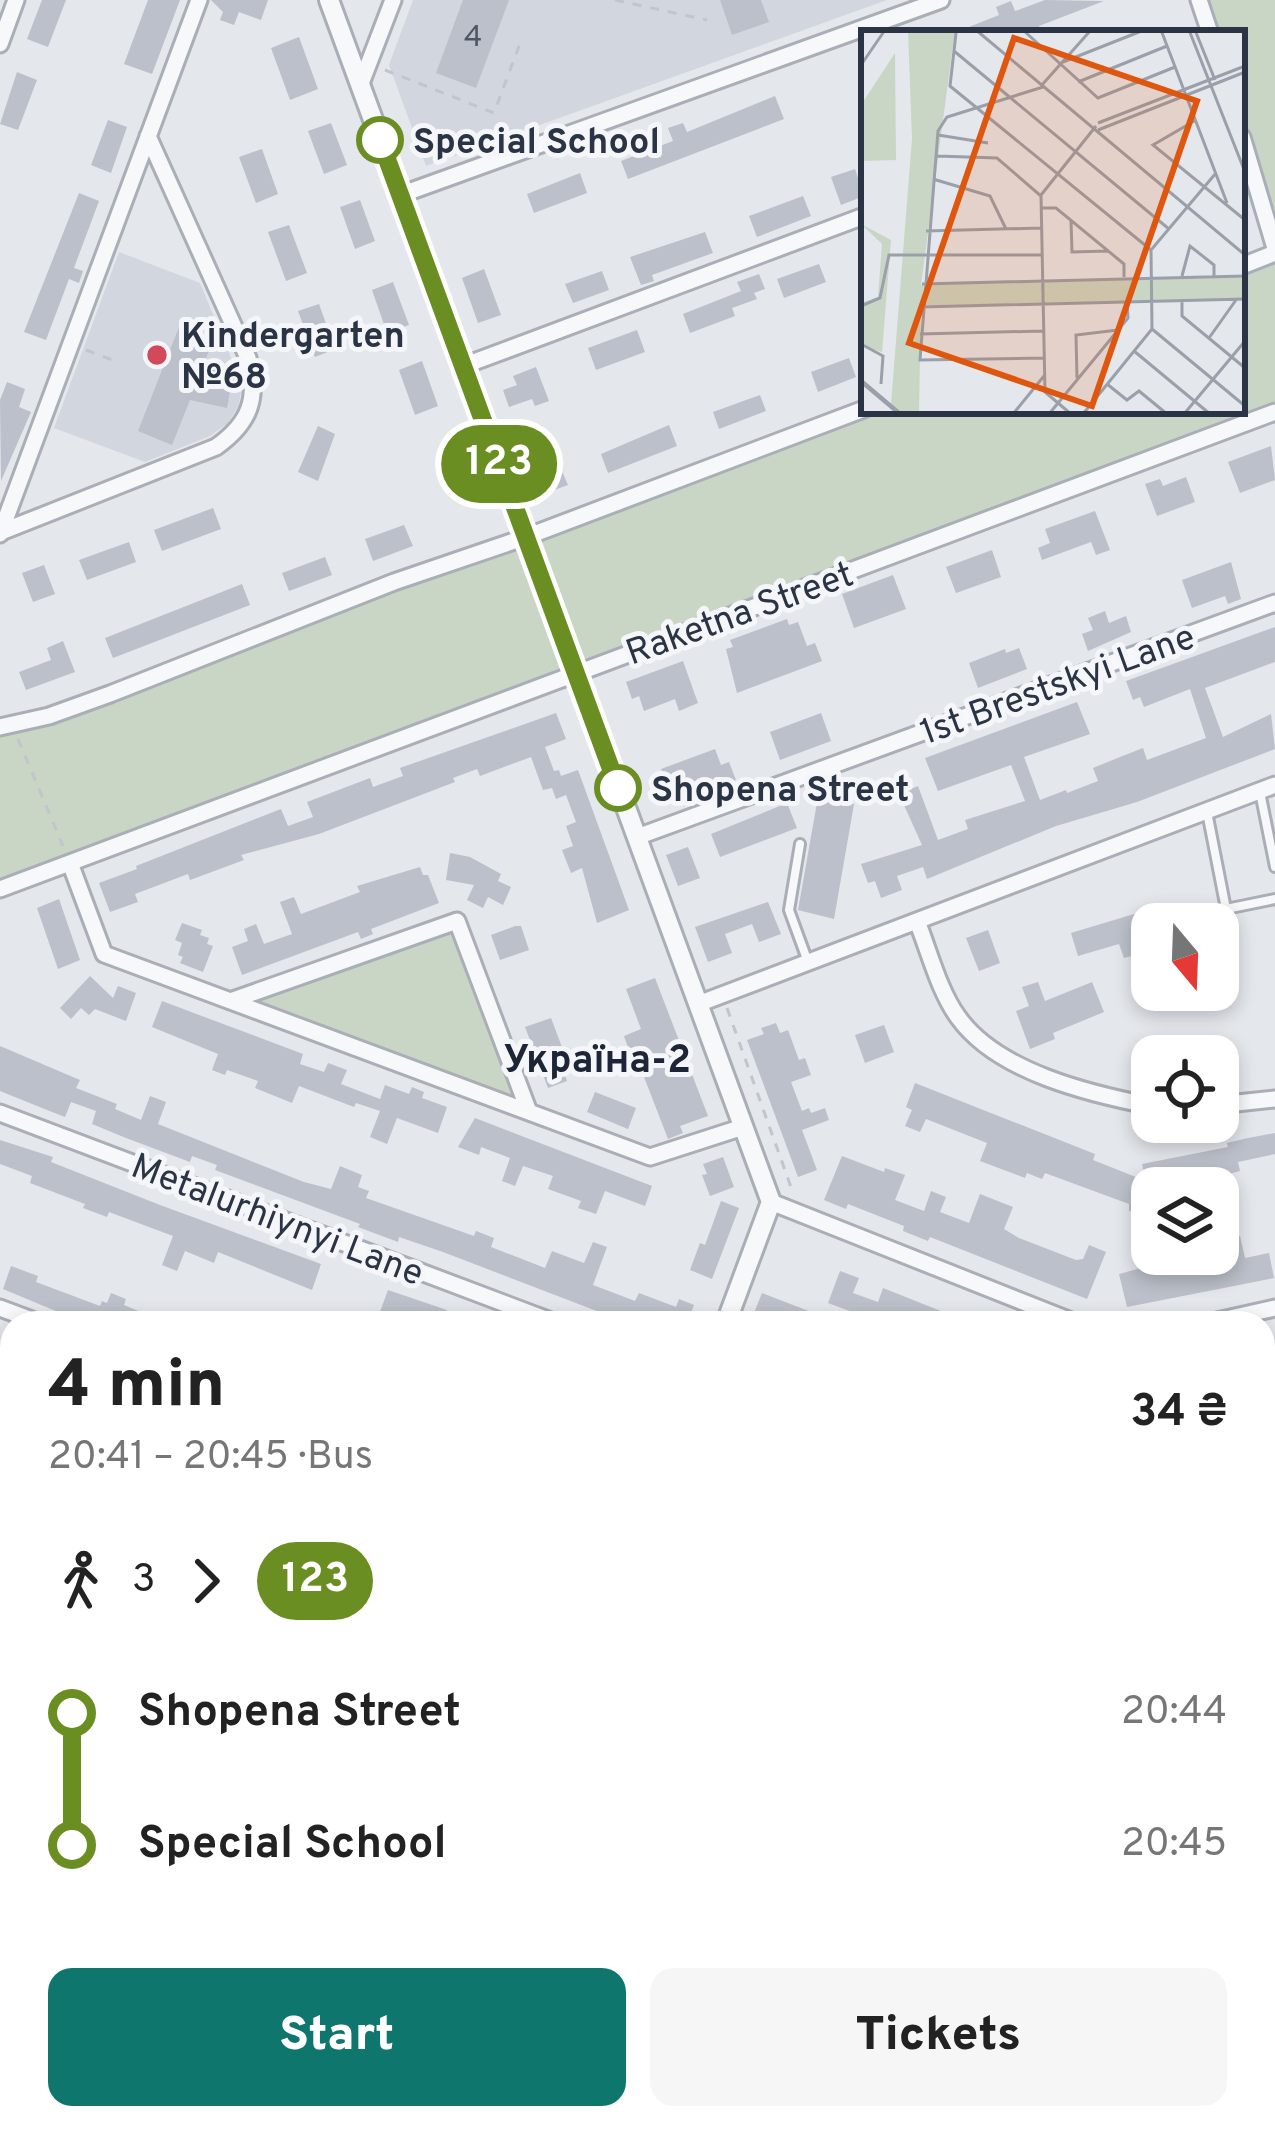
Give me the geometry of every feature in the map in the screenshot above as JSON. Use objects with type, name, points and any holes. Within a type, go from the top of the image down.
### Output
[{"type":"street","points":[[0,44],[16,0]]},
{"type":"street","points":[[1,533],[199,0]]},
{"type":"street","points":[[329,0],[771,1202],[730,1311]]},
{"type":"street","points":[[360,86],[393,0]]},
{"type":"street","points":[[400,195],[941,0]]},
{"type":"street","points":[[1199,0],[1209,30]]},
{"type":"street","points":[[1,533],[216,447],[238,432],[251,409],[255,383],[248,358],[148,136]]},
{"type":"street","points":[[1245,147],[1275,250],[1245,265]]},
{"type":"street","points":[[463,366],[861,216]]},
{"type":"street","points":[[1,723],[49,716],[110,694],[394,582],[861,410]]},
{"type":"street","name":"Raketna Street","points":[[0,889],[1275,412]]},
{"type":"street","name":"1st Brestskyi Lane","points":[[637,837],[1275,603]]},
{"type":"street","points":[[698,1004],[1267,788]]},
{"type":"street","points":[[70,862],[104,954],[650,1157],[743,1127]]},
{"type":"street","points":[[230,1001],[457,921],[529,1112]]},
{"type":"street","points":[[917,921],[956,1016],[982,1043],[1086,1093],[1131,1102]]},
{"type":"street","points":[[1239,1103],[1275,1099]]},
{"type":"street","name":"Metalurhiynyi Lane","points":[[0,1113],[524,1311]]},
{"type":"street","points":[[771,1202],[1046,1311]]},
{"type":"lane","points":[[1267,788],[1275,866]]},
{"type":"lane","points":[[1206,811],[1226,909],[1275,898]]},
{"type":"lane","points":[[800,844],[789,910],[808,962]]},
{"type":"path","points":[[615,0],[707,20]]},
{"type":"path","points":[[369,64],[494,113],[522,38]]},
{"type":"path","points":[[71,344],[118,362]]},
{"type":"path","points":[[1,723],[24,747],[70,862]]},
{"type":"path","points":[[723,995],[793,1187]]},
{"type":"shaded area","points":[[413,0],[887,0],[426,166],[389,65]]},
{"type":"shaded area","name":"Kindergarten №68","points":[[119,252],[200,283],[242,384],[239,405],[228,423],[210,436],[145,462],[54,428]]},
{"type":"green space","points":[[1207,0],[1275,0],[1275,223],[1245,125],[1245,30],[1216,30]]},
{"type":"green space","points":[[1275,260],[1275,404],[0,880],[0,733],[537,541],[869,414],[1245,414],[1245,271]]},
{"type":"green space","points":[[452,932],[514,1097],[256,1001]]},
{"type":"building","points":[[42,0],[66,0],[48,47],[27,39]]},
{"type":"building","points":[[148,0],[180,0],[152,74],[124,64]]},
{"type":"building","points":[[211,0],[268,0],[261,20],[239,12],[234,25],[220,20],[223,12]]},
{"type":"building","points":[[463,0],[509,0],[476,88],[436,73]]},
{"type":"building","points":[[720,0],[761,0],[769,22],[732,35]]},
{"type":"building","points":[[1045,0],[1104,1],[1039,26],[1041,30],[962,30],[999,15],[996,7],[1011,1],[1015,11]]},
{"type":"building","points":[[299,37],[318,89],[290,100],[271,48]]},
{"type":"building","points":[[17,72],[37,80],[18,130],[0,124]]},
{"type":"building","points":[[775,96],[784,119],[628,179],[621,161],[673,141],[668,128],[683,123],[687,132]]},
{"type":"building","points":[[108,120],[127,127],[111,173],[91,165]]},
{"type":"building","points":[[331,123],[347,165],[324,174],[308,131]]},
{"type":"building","points":[[262,149],[278,194],[256,203],[239,157]]},
{"type":"building","points":[[855,169],[861,197],[841,205],[831,177]]},
{"type":"building","points":[[580,173],[587,193],[534,213],[527,194]]},
{"type":"building","points":[[79,193],[99,201],[74,268],[83,271],[79,283],[69,279],[46,340],[24,332]]},
{"type":"building","points":[[803,196],[811,216],[757,237],[749,216]]},
{"type":"building","points":[[360,200],[375,241],[355,249],[340,207]]},
{"type":"building","points":[[289,225],[307,273],[286,281],[268,232]]},
{"type":"building","points":[[705,232],[713,253],[652,275],[654,281],[641,285],[630,257]]},
{"type":"building","points":[[819,264],[826,282],[784,298],[777,279]]},
{"type":"building","points":[[484,269],[501,315],[478,323],[462,278]]},
{"type":"building","points":[[602,271],[609,290],[573,303],[565,284]]},
{"type":"building","points":[[759,274],[765,289],[754,293],[757,299],[732,308],[735,316],[690,333],[683,314],[741,291],[737,282]]},
{"type":"building","points":[[393,282],[409,325],[387,333],[372,290]]},
{"type":"building","points":[[319,304],[335,349],[315,357],[298,311]]},
{"type":"building","points":[[179,327],[213,341],[202,368],[233,374],[227,408],[190,400],[172,445],[138,431]]},
{"type":"building","points":[[637,330],[645,352],[596,370],[588,348]]},
{"type":"building","points":[[849,358],[856,377],[818,392],[811,372]]},
{"type":"building","points":[[422,361],[438,406],[415,415],[399,370]]},
{"type":"building","points":[[536,367],[549,401],[535,406],[532,399],[509,407],[503,390],[517,385],[513,376]]},
{"type":"building","points":[[7,382],[25,389],[19,407],[31,412],[1,481],[0,400]]},
{"type":"building","points":[[760,395],[766,411],[719,429],[713,412]]},
{"type":"building","points":[[542,425],[568,485],[546,493],[524,432]]},
{"type":"building","points":[[669,425],[677,446],[608,473],[601,454]]},
{"type":"building","points":[[318,426],[335,434],[318,481],[298,472]]},
{"type":"building","points":[[1271,446],[1275,480],[1240,493],[1228,462]]},
{"type":"building","points":[[1186,477],[1195,502],[1157,516],[1145,484],[1160,479],[1163,486]]},
{"type":"building","points":[[213,508],[221,529],[162,551],[154,530]]},
{"type":"building","points":[[1095,511],[1110,550],[1096,555],[1091,542],[1042,560],[1038,548],[1050,543],[1045,529]]},
{"type":"building","points":[[404,525],[413,546],[373,561],[365,539]]},
{"type":"building","points":[[129,542],[136,562],[87,580],[79,560]]},
{"type":"building","points":[[992,550],[1001,577],[956,593],[946,567]]},
{"type":"building","points":[[325,557],[332,575],[289,591],[282,573]]},
{"type":"building","points":[[1231,562],[1241,599],[1228,604],[1225,596],[1192,608],[1182,580]]},
{"type":"building","points":[[44,565],[55,594],[33,602],[22,573]]},
{"type":"building","points":[[893,575],[906,609],[854,628],[842,594]]},
{"type":"building","points":[[242,584],[250,605],[113,658],[105,638]]},
{"type":"building","points":[[1105,611],[1109,623],[1126,616],[1131,632],[1088,651],[1082,634],[1093,630],[1088,618]]},
{"type":"building","points":[[787,619],[789,625],[798,622],[807,646],[815,643],[822,661],[737,693],[726,649],[733,647],[730,640]]},
{"type":"building","points":[[1275,627],[1275,662],[1205,688],[1223,737],[1271,714],[1275,749],[1137,802],[1056,826],[927,879],[923,867],[897,876],[902,890],[881,898],[875,881],[868,883],[861,864],[922,845],[899,794],[918,786],[938,840],[968,829],[965,820],[1025,801],[1011,765],[938,791],[925,758],[1077,702],[1090,734],[1024,757],[1040,800],[1067,793],[1098,781],[1093,768],[1120,757],[1143,748],[1147,760],[1206,738],[1190,689],[1144,707],[1140,697],[1133,700],[1126,681]]},
{"type":"building","points":[[63,641],[75,672],[26,690],[19,672],[51,660],[47,648]]},
{"type":"building","points":[[1019,648],[1027,669],[978,688],[969,663]]},
{"type":"building","points":[[683,661],[698,703],[679,711],[675,699],[644,711],[639,696],[632,699],[626,682]]},
{"type":"building","points":[[556,713],[566,739],[545,747],[554,771],[559,770],[561,776],[578,770],[629,910],[597,923],[582,868],[571,873],[562,850],[573,846],[566,826],[576,822],[566,795],[556,799],[552,788],[543,790],[531,757],[480,776],[477,769],[453,778],[455,782],[319,834],[241,855],[244,860],[190,880],[188,874],[135,894],[138,902],[110,912],[99,883],[136,866],[281,809],[288,826],[313,817],[307,802],[370,778],[373,787],[403,776],[400,768]]},
{"type":"building","points":[[821,713],[831,741],[780,760],[770,732]]},
{"type":"building","points":[[715,749],[721,765],[729,762],[736,780],[679,801],[661,769]]},
{"type":"building","points":[[818,797],[854,804],[834,919],[798,910]]},
{"type":"building","points":[[787,803],[797,828],[720,857],[711,834]]},
{"type":"building","points":[[688,847],[700,878],[678,886],[666,855]]},
{"type":"building","points":[[450,853],[470,857],[501,874],[498,881],[511,887],[503,905],[488,897],[483,908],[467,900],[474,885],[446,880]]},
{"type":"building","points":[[420,867],[439,903],[371,929],[373,934],[361,939],[358,932],[242,975],[232,947],[248,941],[244,929],[256,924],[264,944],[292,934],[280,902],[294,897],[301,914],[360,892],[357,886]]},
{"type":"building","points":[[59,899],[80,960],[58,969],[37,908]]},
{"type":"building","points":[[768,902],[781,934],[759,942],[752,924],[725,934],[732,953],[708,962],[695,927]]},
{"type":"building","points":[[1131,915],[1131,956],[1124,958],[1119,944],[1078,956],[1071,933]]},
{"type":"building","points":[[182,923],[202,930],[200,935],[213,946],[203,972],[180,963],[182,943],[175,940]]},
{"type":"building","points":[[521,926],[529,950],[500,960],[491,935]]},
{"type":"building","points":[[988,930],[1000,963],[979,971],[966,938]]},
{"type":"building","points":[[90,976],[113,998],[118,986],[136,993],[126,1021],[95,1009],[89,1015],[81,1008],[71,1019],[60,1008]]},
{"type":"building","points":[[655,978],[708,1116],[680,1126],[683,1133],[668,1139],[624,1036],[641,1029],[626,989]]},
{"type":"building","points":[[1038,982],[1045,1001],[1092,982],[1104,1012],[1053,1033],[1055,1039],[1030,1049],[1016,1011],[1029,1006],[1022,987]]},
{"type":"building","points":[[162,1001],[303,1054],[300,1064],[324,1072],[328,1063],[347,1070],[341,1084],[380,1099],[385,1085],[409,1094],[412,1087],[424,1092],[422,1098],[447,1107],[438,1133],[397,1118],[387,1144],[370,1137],[380,1111],[356,1103],[354,1107],[299,1086],[292,1103],[255,1088],[258,1081],[212,1070],[218,1054],[152,1027]]},
{"type":"building","points":[[551,1018],[568,1063],[562,1066],[567,1081],[548,1088],[525,1027]]},
{"type":"building","points":[[776,1023],[780,1033],[788,1030],[799,1060],[805,1058],[811,1075],[791,1082],[802,1111],[825,1108],[829,1120],[802,1130],[817,1170],[798,1177],[747,1040]]},
{"type":"building","points":[[884,1025],[894,1052],[865,1063],[855,1035]]},
{"type":"building","points":[[0,1046],[80,1080],[76,1088],[117,1104],[115,1109],[141,1120],[150,1096],[166,1102],[158,1124],[304,1182],[331,1189],[340,1166],[362,1175],[358,1187],[369,1191],[366,1198],[474,1236],[476,1231],[494,1238],[491,1247],[545,1268],[552,1251],[584,1263],[593,1242],[607,1247],[593,1285],[635,1301],[639,1293],[676,1307],[679,1299],[694,1305],[692,1311],[597,1311],[443,1252],[358,1227],[360,1224],[215,1170],[217,1165],[192,1156],[190,1162],[92,1124],[96,1111],[71,1102],[65,1117],[0,1091]]},
{"type":"building","points":[[915,1083],[1095,1154],[1093,1160],[1131,1175],[1131,1211],[1129,1204],[1045,1173],[1042,1179],[1027,1173],[1025,1178],[980,1161],[987,1143],[926,1119],[920,1132],[905,1126],[912,1110],[906,1107]]},
{"type":"building","points":[[595,1092],[636,1108],[628,1129],[587,1112]]},
{"type":"building","points":[[475,1118],[652,1186],[645,1206],[605,1191],[596,1214],[578,1208],[581,1201],[548,1189],[553,1176],[523,1166],[515,1186],[502,1181],[510,1158],[481,1147],[479,1155],[458,1147]]},
{"type":"building","points":[[1275,1133],[1275,1154],[1238,1162],[1240,1171],[1239,1167],[1142,1164]]},
{"type":"building","points":[[0,1140],[321,1264],[312,1290],[218,1252],[214,1263],[185,1251],[177,1271],[162,1265],[173,1236],[109,1212],[107,1217],[30,1183],[32,1176],[0,1164]]},
{"type":"building","points":[[842,1156],[905,1175],[895,1200],[924,1211],[931,1191],[946,1197],[940,1212],[969,1223],[980,1194],[1013,1207],[1004,1229],[1019,1238],[1076,1260],[1083,1259],[1089,1245],[1106,1252],[1087,1299],[930,1237],[928,1241],[848,1204],[846,1209],[824,1200]]},
{"type":"building","points":[[723,1157],[734,1187],[710,1196],[703,1164]]},
{"type":"building","points":[[721,1201],[739,1208],[712,1279],[690,1270]]},
{"type":"building","points":[[1239,1236],[1245,1258],[1269,1253],[1274,1278],[1127,1307],[1119,1274],[1239,1275]]},
{"type":"building","points":[[11,1266],[38,1276],[36,1282],[100,1306],[111,1293],[138,1311],[56,1311],[3,1289]]},
{"type":"building","points":[[840,1271],[859,1278],[853,1293],[878,1302],[883,1288],[941,1311],[850,1311],[828,1303]]},
{"type":"building","points":[[388,1290],[447,1310],[447,1311],[380,1311]]},
{"type":"building","points":[[762,1293],[809,1311],[755,1311]]},
{"type":"bus line","name":"123","points":[[380,140],[618,788]]},
{"type":"place","name":"Special School","points":[[380,140]]},
{"type":"place","name":"Kindergarten №68","points":[[157,355]]},
{"type":"place","name":"Shopena Street","points":[[618,788]]},
{"type":"district","name":"Україна-2","points":[[597,1058]]}]
